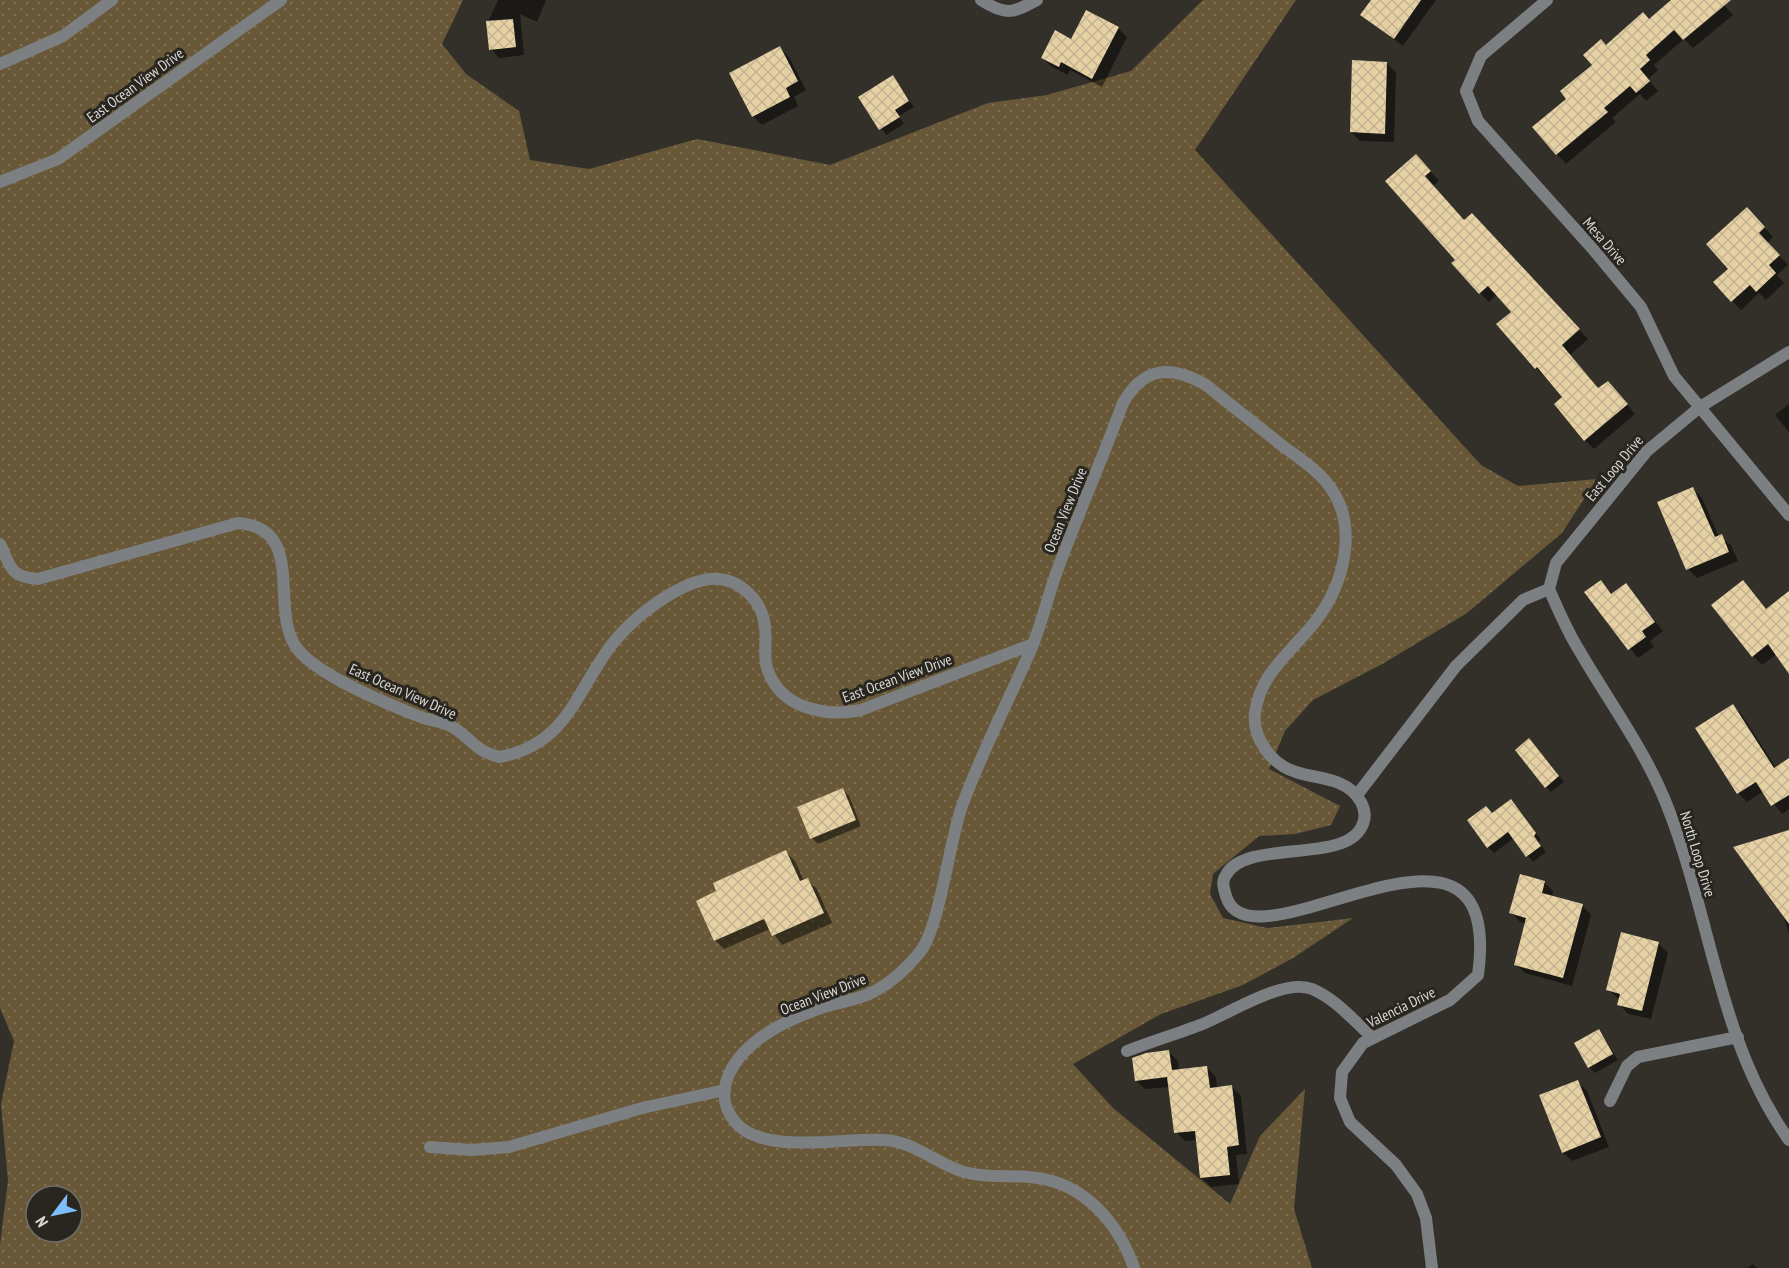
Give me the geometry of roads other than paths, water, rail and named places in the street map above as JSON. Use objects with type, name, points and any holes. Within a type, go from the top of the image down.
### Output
[{"type":"street","points":[[0,64],[63,36],[112,0]]},
{"type":"street","name":"East Ocean View Drive","points":[[0,182],[58,159],[280,0]]},
{"type":"street","points":[[981,0],[1003,12],[1015,12],[1037,0]]},
{"type":"street","name":"Mesa Drive","points":[[1547,0],[1481,56],[1466,91],[1478,121],[1592,248],[1641,307],[1674,376],[1789,515]]},
{"type":"street","name":"East Loop Drive","points":[[1549,589],[1556,563],[1617,486],[1657,441],[1700,407],[1789,352]]},
{"type":"street","name":"Ocean View Drive","points":[[724,1090],[735,1061],[750,1045],[803,1015],[876,991],[909,965],[923,948],[932,926],[961,810],[976,768],[1033,644],[1057,571],[1123,403],[1131,389],[1143,379],[1157,373],[1173,371],[1188,375],[1206,385],[1320,475],[1338,500],[1346,535],[1338,580],[1315,622],[1269,675],[1259,694],[1254,722],[1263,746],[1276,761],[1294,772],[1342,784],[1357,795]]},
{"type":"street","name":"East Ocean View Drive","points":[[0,544],[6,562],[14,573],[25,578],[38,579],[238,523],[259,528],[270,536],[277,547],[283,566],[285,617],[295,646],[304,657],[346,683],[422,717],[454,728],[471,745],[486,754],[499,757],[530,748],[562,724],[612,644],[630,624],[662,599],[703,580],[728,580],[743,588],[754,598],[762,612],[765,628],[764,651],[767,669],[773,681],[786,695],[817,712],[839,715],[861,710],[1033,644]]},
{"type":"street","points":[[1357,795],[1456,666],[1523,600],[1549,589]]},
{"type":"street","name":"North Loop Drive","points":[[1549,589],[1577,648],[1634,738],[1668,808],[1749,1070],[1775,1120],[1789,1140]]},
{"type":"street","name":"Valencia Drive","points":[[1357,795],[1365,809],[1365,820],[1351,838],[1338,844],[1249,858],[1229,870],[1223,884],[1228,902],[1233,908],[1264,916],[1309,908],[1394,885],[1432,880],[1448,885],[1466,896],[1477,916],[1482,948],[1478,975],[1450,1000],[1363,1043],[1342,1072],[1340,1098],[1350,1122],[1396,1165],[1417,1194],[1426,1218],[1432,1268]]},
{"type":"street","points":[[1127,1051],[1204,1023],[1266,995],[1293,987],[1311,988],[1336,1003],[1373,1038]]},
{"type":"street","points":[[1610,1101],[1627,1066],[1638,1057],[1738,1036]]},
{"type":"street","points":[[430,1147],[471,1150],[509,1147],[642,1108],[724,1090],[723,1102],[729,1115],[740,1128],[754,1136],[811,1142],[884,1140],[901,1142],[959,1170],[982,1177],[1033,1177],[1072,1188],[1088,1199],[1110,1223],[1128,1250],[1134,1268]]}]
